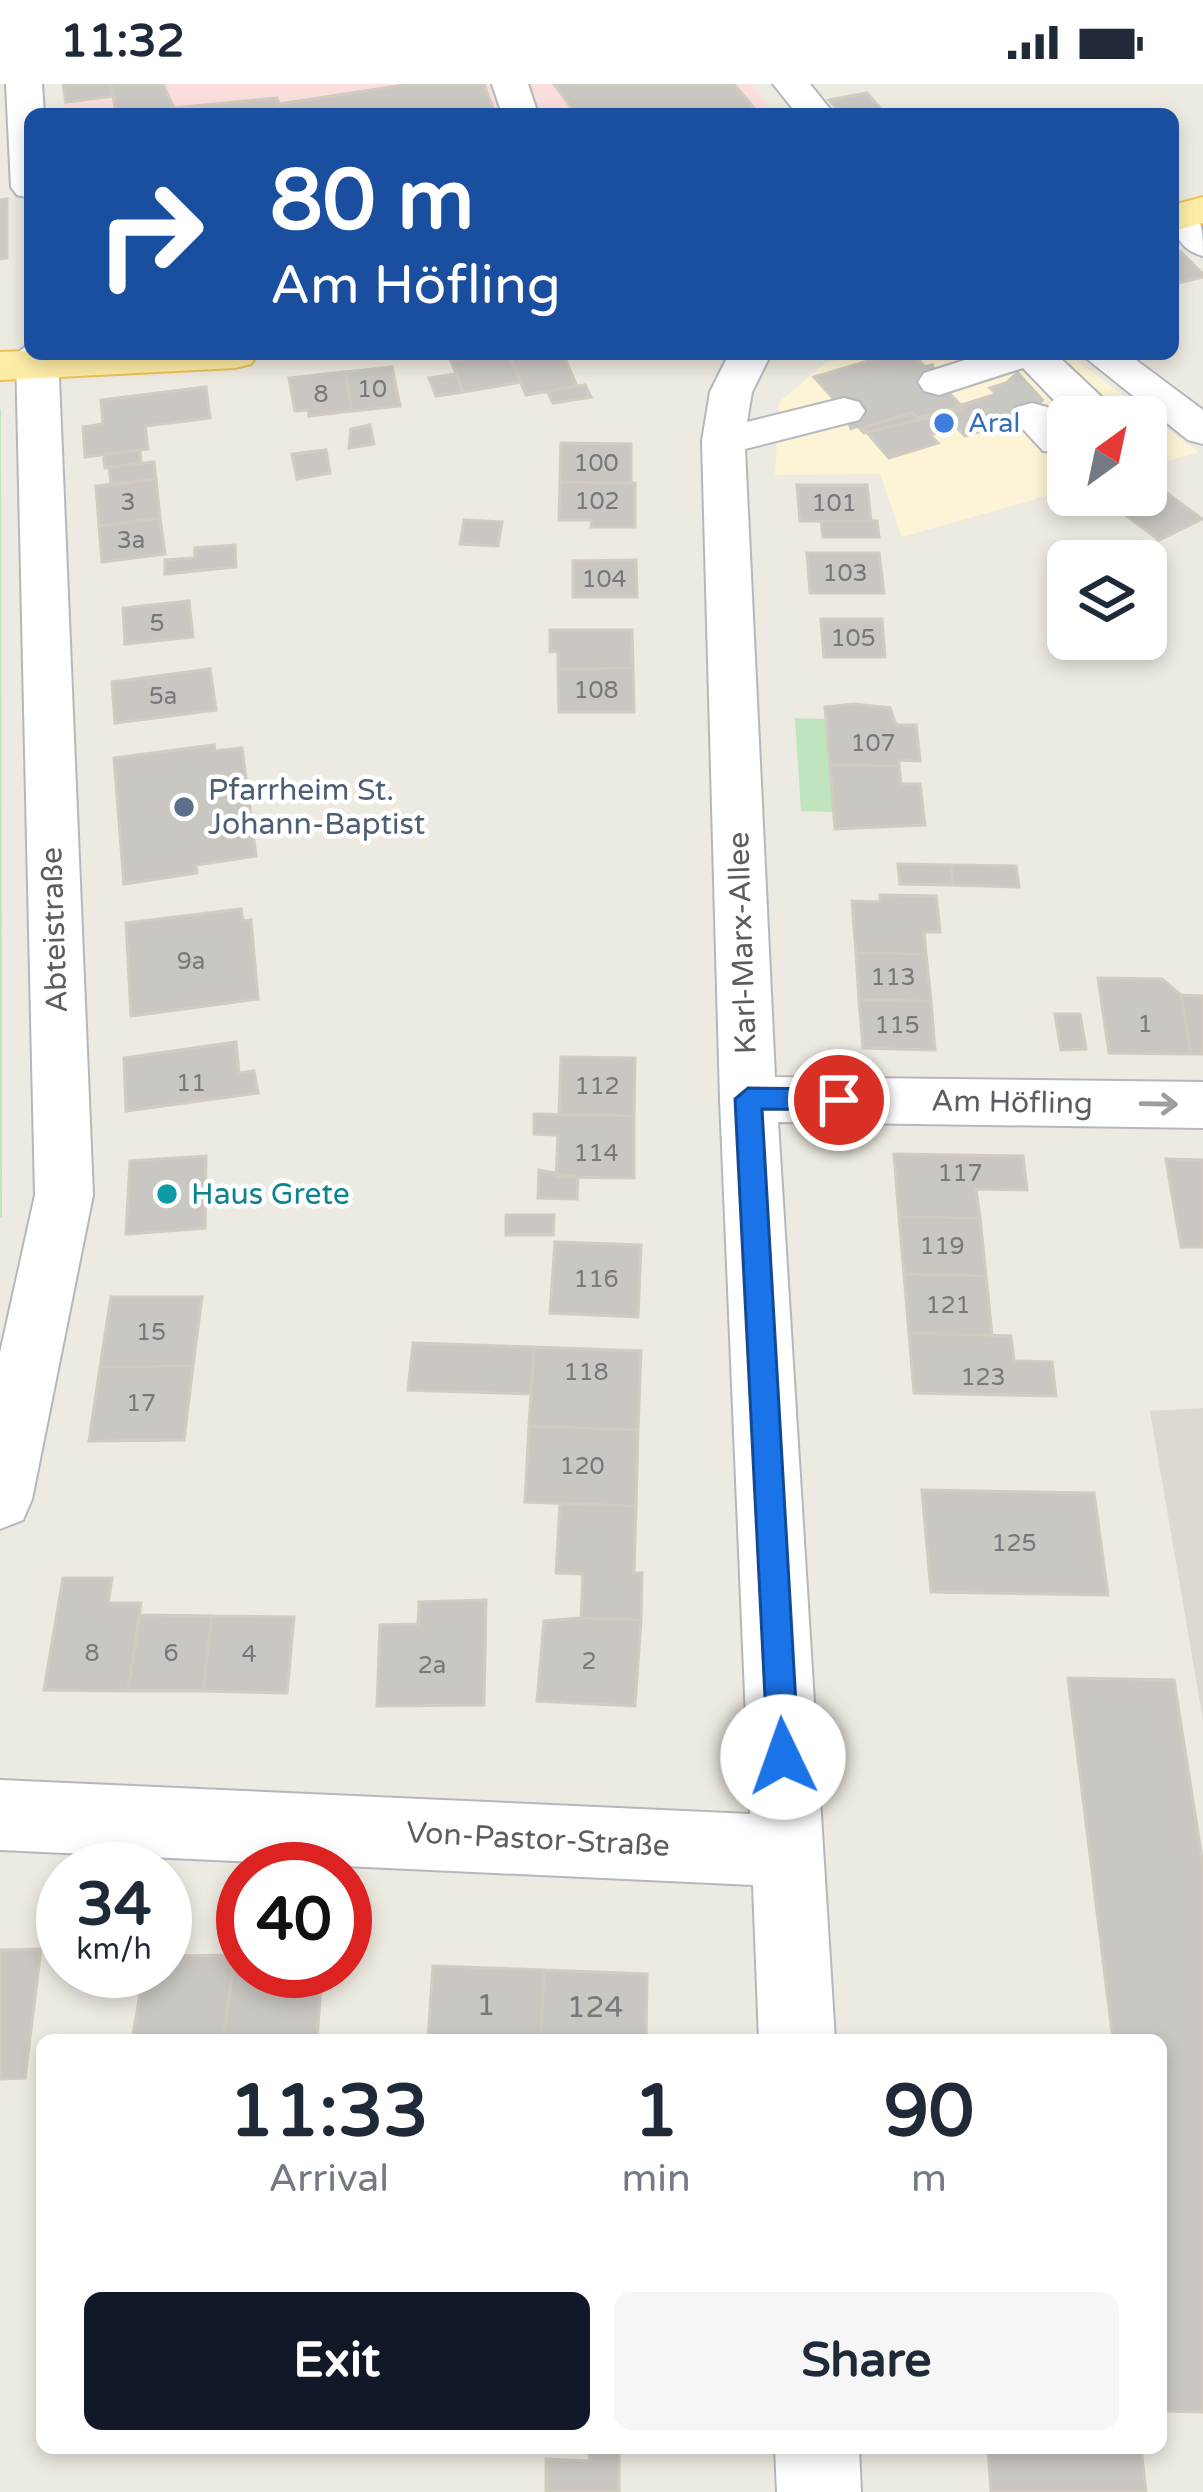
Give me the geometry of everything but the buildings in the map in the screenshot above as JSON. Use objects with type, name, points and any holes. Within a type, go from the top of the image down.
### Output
[{"type":"main road","points":[[25,362],[78,360]]},
{"type":"street","points":[[791,84],[811,108]]},
{"type":"street","name":"Karl-Marx-Allee","points":[[747,360],[731,392],[723,441],[748,1099],[797,2034]]},
{"type":"street","points":[[1110,360],[1203,431]]},
{"type":"street","name":"Abteistraße","points":[[0,1499],[64,1195],[25,362]]},
{"type":"street","points":[[939,382],[1011,365],[1081,396]]},
{"type":"street","points":[[723,441],[844,411]]},
{"type":"street","name":"Am Höfling","points":[[748,1099],[1203,1105]]},
{"type":"street","name":"Von-Pastor-Straße","points":[[0,1815],[788,1851]]},
{"type":"street","points":[[817,2454],[819,2492]]},
{"type":"shaded area","points":[[62,84],[750,84],[770,108],[64,108]]},
{"type":"shaded area","name":"Aral","points":[[837,360],[1076,360],[1124,396],[1047,396],[1047,496],[902,537],[880,474],[775,475],[779,402],[825,363]]},
{"type":"shaded area","name":"Aral","points":[[1167,428],[1199,452],[1167,461]]},
{"type":"shaded area","points":[[1203,1408],[1203,1720],[1150,1411]]},
{"type":"green space","points":[[1,409],[2,1217],[0,1217]]},
{"type":"green space","points":[[795,718],[827,719],[833,812],[801,811]]},
{"type":"tunnel","points":[[844,411],[939,382]]},
{"type":"tunnel","points":[[1003,384],[1032,416]]},
{"type":"place","name":"Aral","points":[[944,423]]},
{"type":"place","name":"Pfarrheim St. Johann-Baptist","points":[[184,807]]},
{"type":"place","name":"Haus Grete","points":[[167,1194]]},
{"type":"route","points":[[783,1757],[748,1099],[839,1100]]}]
